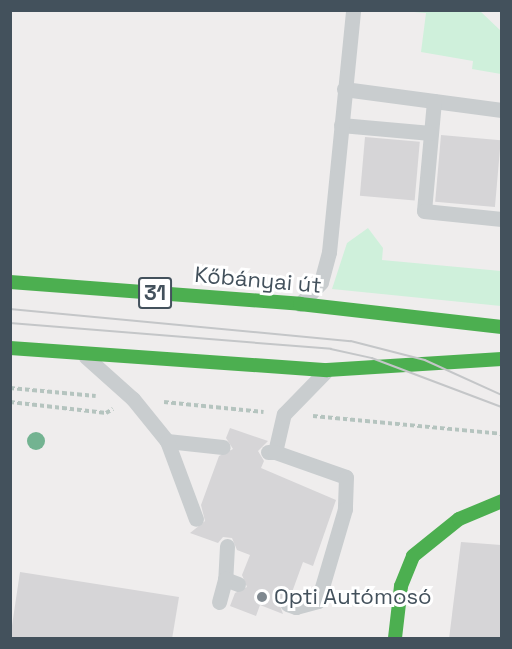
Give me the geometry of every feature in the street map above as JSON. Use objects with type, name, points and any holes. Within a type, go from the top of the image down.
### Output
[{"type":"main road","name":"Kőbányai út","points":[[10,282],[300,304],[501,327]]},
{"type":"main road","points":[[10,348],[327,370],[501,359]]},
{"type":"main road","points":[[395,639],[401,586],[413,556],[435,535],[501,501]]},
{"type":"lane","points":[[300,304],[321,282],[329,252],[353,10]]},
{"type":"lane","points":[[344,89],[501,110]]},
{"type":"lane","points":[[434,101],[424,211],[501,219]]},
{"type":"lane","points":[[341,125],[431,133]]},
{"type":"lane","points":[[81,353],[132,399],[167,441],[196,519]]},
{"type":"lane","points":[[287,604],[296,607],[318,601],[345,508],[346,477],[271,452],[284,414],[327,370]]},
{"type":"lane","points":[[167,441],[223,447]]},
{"type":"lane","points":[[219,602],[231,582],[227,546]]},
{"type":"path","points":[[10,388],[501,434]]},
{"type":"path","points":[[10,402],[106,413],[132,399]]},
{"type":"green space","points":[[402,11],[480,11],[501,31],[501,74],[472,69],[473,61],[421,52],[426,13]]},
{"type":"green space","points":[[368,228],[383,248],[382,260],[501,271],[501,306],[332,289],[347,243]]},
{"type":"building","points":[[441,135],[501,140],[495,207],[435,202]]},
{"type":"building","points":[[365,137],[420,142],[415,201],[360,196]]},
{"type":"building","points":[[230,428],[268,441],[258,451],[264,461],[261,468],[336,500],[313,566],[303,562],[291,595],[278,600],[283,614],[260,605],[256,616],[230,606],[235,593],[247,587],[242,575],[250,555],[237,550],[232,538],[223,537],[218,543],[190,533],[205,521],[201,505],[219,456],[233,449],[226,438]]},
{"type":"building","points":[[461,542],[501,545],[501,639],[449,639]]},
{"type":"building","points":[[20,572],[179,597],[172,639],[10,639]]},
{"type":"tram line","points":[[10,309],[351,341],[425,360],[502,395]]},
{"type":"tram line","points":[[10,323],[331,349],[372,358],[502,407]]},
{"type":"traffic: fast","points":[[10,282],[300,304],[502,327]]},
{"type":"traffic: fast","points":[[10,348],[327,370],[502,359]]},
{"type":"traffic: fast","points":[[395,638],[401,586],[413,556],[459,519],[502,501]]},
{"type":"place","name":"Opti Autómosó","points":[[262,597]]}]
